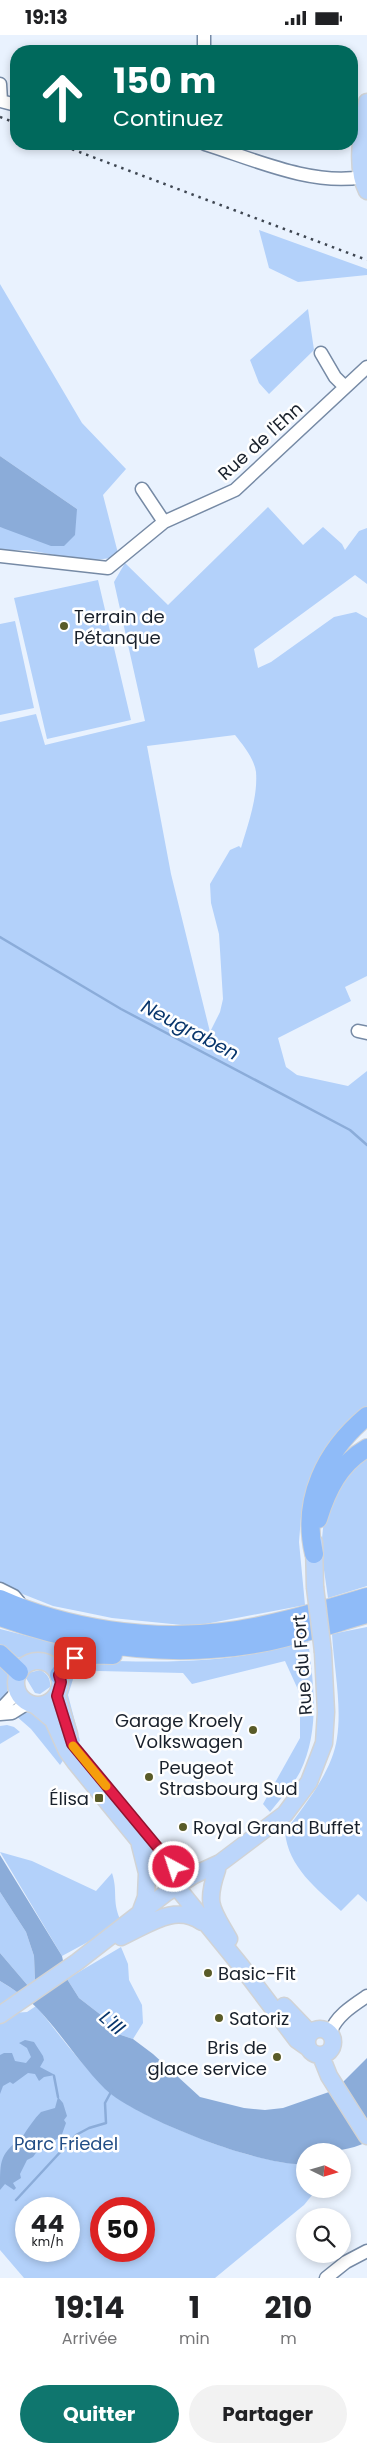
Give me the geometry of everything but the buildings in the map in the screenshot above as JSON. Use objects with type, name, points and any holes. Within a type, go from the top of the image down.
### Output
[{"type":"highway","points":[[314,1554],[310,1523],[318,1481],[334,1449],[367,1416]]},
{"type":"highway","points":[[314,1534],[335,1477],[349,1460],[367,1448]]},
{"type":"highway","points":[[0,1599],[73,1622],[106,1629],[182,1635],[222,1632],[282,1621],[367,1597]]},
{"type":"highway","points":[[0,1617],[79,1641],[102,1645],[198,1650],[262,1643],[367,1613]]},
{"type":"highway","points":[[59,1675],[68,1661],[84,1655],[132,1656],[150,1649]]},
{"type":"highway","points":[[0,1654],[19,1672]]},
{"type":"main road","points":[[365,183],[361,164],[367,102]]},
{"type":"main road","name":"Rue du Fort","points":[[188,1885],[219,1866],[285,1814],[309,1782],[324,1743],[326,1712],[323,1652],[315,1587],[314,1534],[317,1507],[329,1476],[347,1453],[367,1440]]},
{"type":"main road","points":[[309,2040],[297,2040],[207,1925],[188,1885],[138,1841],[67,1751],[53,1720],[27,1700],[16,1685],[19,1672],[23,1666],[36,1661],[50,1664],[59,1675],[61,1682],[57,1696],[72,1744],[79,1755],[188,1885],[282,2003],[309,2040],[311,2053],[321,2056]]},
{"type":"main road","points":[[27,1700],[48,1703],[57,1696]]},
{"type":"main road","points":[[138,1841],[147,1873],[146,1897],[139,1916]]},
{"type":"main road","points":[[219,1866],[210,1891],[211,1904],[230,1939]]},
{"type":"main road","points":[[5,2012],[139,1916],[188,1885]]},
{"type":"main road","points":[[117,1938],[188,1885]]},
{"type":"main road","points":[[77,1962],[117,1938],[164,1915],[183,1914],[197,1918],[207,1925]]},
{"type":"main road","points":[[309,2040],[318,2029],[330,2033],[333,2041],[331,2049],[321,2056]]},
{"type":"main road","points":[[321,2056],[328,2077],[367,2136]]},
{"type":"street","points":[[0,84],[1,101],[10,103]]},
{"type":"street","points":[[224,150],[311,177],[348,179],[365,183]]},
{"type":"street","points":[[321,353],[335,377],[345,387]]},
{"type":"street","name":"Rue de l'Ehn","points":[[0,556],[106,568],[164,523],[235,490],[367,367]]},
{"type":"street","points":[[142,489],[164,523]]},
{"type":"street","points":[[0,1589],[14,1596],[24,1608]]},
{"type":"street","points":[[0,1712],[27,1700]]},
{"type":"street","points":[[330,2033],[333,2024],[348,2009],[367,1996]]},
{"type":"street","points":[[326,2278],[340,2266],[367,2251]]},
{"type":"green space","points":[[259,230],[367,269],[367,275],[298,282],[269,268]]},
{"type":"green space","points":[[0,284],[82,423],[126,469],[103,495],[119,557],[87,561],[28,550],[0,550],[0,527],[6,528],[77,509],[0,456]]},
{"type":"green space","points":[[308,309],[314,350],[269,394],[259,383],[250,360]]},
{"type":"green space","points":[[268,507],[303,545],[323,527],[342,544],[345,550],[359,531],[367,528],[367,584],[355,575],[254,649],[258,668],[271,662],[334,617],[356,612],[367,618],[367,976],[345,987],[351,1001],[278,1038],[286,1067],[297,1075],[348,1086],[367,1071],[367,1407],[351,1420],[307,1490],[301,1517],[299,1542],[305,1605],[195,1626],[112,1618],[53,1606],[0,1585],[0,722],[36,714],[45,745],[145,721],[114,582],[125,563],[168,605]],"holes":[[[235,735],[253,762],[256,781],[252,810],[241,848],[239,846],[230,850],[210,884],[211,903],[219,934],[223,999],[220,1012],[210,1032],[171,874],[147,746]]]},
{"type":"green space","points":[[98,580],[131,720],[47,739],[14,598]]},
{"type":"green space","points":[[15,621],[34,708],[0,715],[0,624]]},
{"type":"green space","points":[[367,1455],[367,1586],[328,1598],[321,1549],[324,1518],[345,1473]]},
{"type":"green space","points":[[367,1627],[367,1902],[358,1894],[341,1911],[314,1886],[298,1867],[287,1845],[285,1832],[316,1788],[334,1751],[339,1713],[332,1634]]},
{"type":"green space","points":[[0,1629],[79,1649],[61,1666],[44,1656],[15,1658],[0,1647]]},
{"type":"green space","points":[[308,1641],[314,1708],[311,1740],[300,1772],[290,1788],[270,1812],[263,1804],[300,1738],[300,1694],[285,1661],[192,1684],[183,1673],[99,1671],[75,1673],[68,1695],[80,1741],[75,1746],[62,1709],[61,1690],[62,1681],[67,1673],[77,1664],[96,1660],[167,1662],[235,1657]]},
{"type":"green space","points":[[0,1659],[6,1670],[9,1682],[7,1693],[0,1704]]},
{"type":"green space","points":[[40,1670],[48,1677],[50,1687],[40,1694],[35,1693],[26,1678],[28,1673]]},
{"type":"green space","points":[[27,1709],[41,1712],[66,1756],[60,1765],[31,1729],[15,1715]]},
{"type":"green space","points":[[0,1726],[14,1727],[20,1732],[0,1744]]},
{"type":"green space","points":[[0,1852],[32,1861],[96,1891],[112,1873],[115,1885],[116,1907],[120,1919],[110,1930],[62,1956]]},
{"type":"green space","points":[[0,1892],[26,1932],[34,1956],[35,1982],[29,1987],[0,1953]]},
{"type":"green space","points":[[121,1947],[128,1964],[129,1980],[142,2005],[143,2023],[133,2039],[118,2034],[101,2015],[79,1998],[67,1979]]},
{"type":"green space","points":[[0,1981],[19,1993],[0,2006]]},
{"type":"green space","name":"Parc Friedel","points":[[36,2006],[69,2048],[105,2088],[120,2100],[143,2113],[170,2126],[231,2149],[260,2158],[296,2164],[296,2198],[310,2198],[304,2205],[300,2208],[296,2208],[296,2212],[215,2278],[24,2278],[0,2250],[0,2023],[13,2013],[27,2012]]},
{"type":"shaded area","points":[[0,456],[77,509],[75,535],[64,546],[51,546],[0,527]]},
{"type":"shaded area","points":[[0,1855],[62,1956],[67,1979],[79,1998],[101,2015],[118,2034],[133,2039],[153,2054],[200,2097],[244,2108],[265,2110],[283,2108],[329,2092],[343,2082],[367,2058],[367,2142],[351,2147],[351,2143],[296,2143],[296,2164],[285,2163],[260,2158],[201,2139],[171,2127],[121,2101],[105,2089],[37,2008],[0,1981],[0,1953],[29,1987],[35,1981],[34,1956],[26,1932],[0,1892]]},
{"type":"shaded area","points":[[25,2040],[34,2042],[43,2056],[44,2060],[40,2067],[55,2075],[44,2077],[39,2081],[35,2074],[28,2073],[13,2084],[10,2082],[3,2086],[0,2094],[0,2055],[12,2053],[15,2061],[26,2063],[31,2057],[27,2048],[19,2043]]},
{"type":"shaded area","points":[[58,2097],[63,2103],[67,2116],[64,2120],[66,2123],[61,2137],[55,2140],[48,2139],[44,2142],[43,2150],[38,2150],[33,2157],[27,2160],[20,2174],[21,2178],[13,2183],[16,2188],[14,2190],[5,2184],[0,2190],[1,2164],[6,2153],[23,2136],[41,2112],[55,2108]]},
{"type":"waterway","name":"Neugraben","points":[[0,937],[121,1009],[350,1130],[367,1145]]},
{"type":"waterway","points":[[54,2076],[58,2097]]},
{"type":"waterway","points":[[19,2197],[76,2135],[89,2128],[106,2123],[105,2103],[112,2090]]},
{"type":"railway","points":[[0,117],[10,121]]},
{"type":"railway","points":[[74,150],[367,260]]},
{"type":"slow traffic","points":[[73,1746],[106,1786]]},
{"type":"place","name":"Terrain de Pétanque","points":[[64,626]]},
{"type":"place","name":"Garage Kroely Volkswagen","points":[[253,1730]]},
{"type":"place","name":"Peugeot Strasbourg Sud","points":[[149,1777]]},
{"type":"place","name":"Élisa","points":[[99,1798]]},
{"type":"place","name":"Royal Grand Buffet","points":[[183,1827]]},
{"type":"place","name":"Basic-Fit","points":[[208,1973]]},
{"type":"place","name":"Satoriz","points":[[219,2018]]},
{"type":"place","name":"Bris de glace service","points":[[277,2057]]},
{"type":"route","points":[[75,1658],[68,1661],[59,1675],[61,1682],[57,1696],[72,1744],[79,1755],[174,1867]]},
{"type":"water label","name":"L'Ill","points":[[112,2023]]}]
